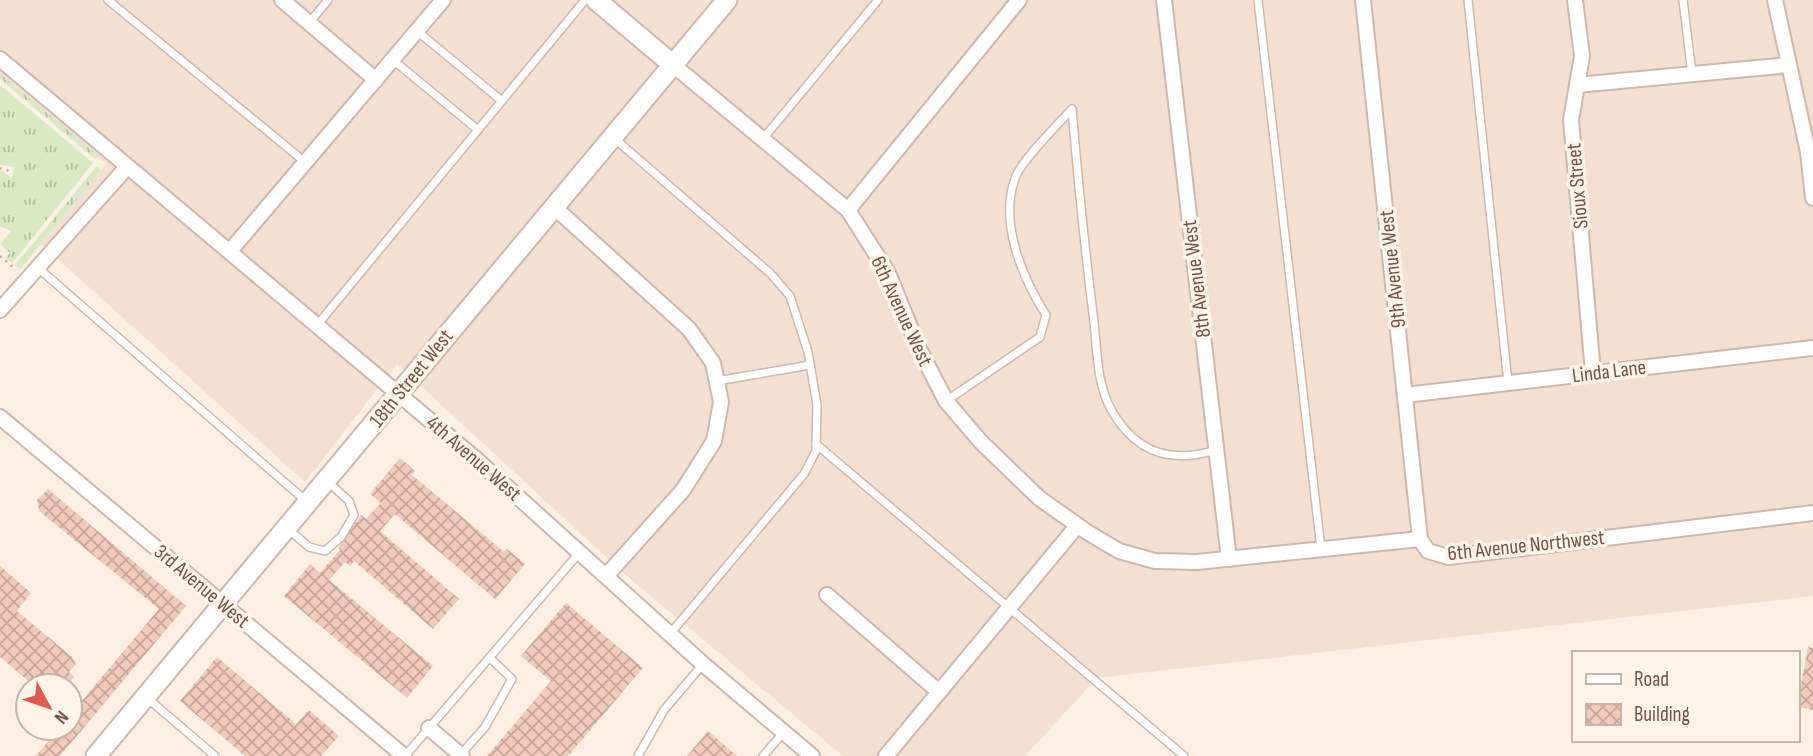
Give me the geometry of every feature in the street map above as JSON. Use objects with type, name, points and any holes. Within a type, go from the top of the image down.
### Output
[{"type":"street","points":[[282,0],[376,80]]},
{"type":"street","points":[[230,251],[443,0]]},
{"type":"street","name":"6th Avenue West","points":[[596,0],[848,211],[888,273],[919,349],[946,401],[981,442],[1029,488],[1077,526],[1119,551],[1155,561],[1228,559]]},
{"type":"street","name":"18th Street West","points":[[99,755],[610,135],[727,0]]},
{"type":"street","points":[[848,211],[1019,0]]},
{"type":"street","name":"8th Avenue West","points":[[1164,0],[1228,559]]},
{"type":"street","name":"9th Avenue West","points":[[1363,0],[1420,539]]},
{"type":"street","name":"Sioux Street","points":[[1575,0],[1582,56],[1571,120],[1593,373]]},
{"type":"street","points":[[1775,0],[1808,152],[1813,198]]},
{"type":"street","name":"4th Avenue West","points":[[0,59],[399,393],[607,575],[703,664],[812,756]]},
{"type":"street","points":[[1577,85],[1789,65]]},
{"type":"street","points":[[0,310],[127,167]]},
{"type":"street","points":[[553,206],[689,329],[713,363],[721,402],[714,441],[683,490],[607,575]]},
{"type":"street","name":"Linda Lane","points":[[1405,395],[1813,348]]},
{"type":"street","name":"3rd Avenue West","points":[[0,417],[404,756]]},
{"type":"street","name":"6th Avenue Northwest","points":[[1228,559],[1420,539],[1428,551],[1448,557],[1813,513]]},
{"type":"street","points":[[886,756],[1077,526]]},
{"type":"street","points":[[827,595],[939,692]]},
{"type":"street","points":[[429,728],[461,755]]},
{"type":"lane","points":[[108,0],[306,163]]},
{"type":"lane","points":[[309,23],[328,0]]},
{"type":"lane","points":[[318,324],[585,0]]},
{"type":"lane","points":[[762,140],[878,0]]},
{"type":"lane","points":[[1258,0],[1321,549]]},
{"type":"lane","points":[[1468,0],[1508,383]]},
{"type":"lane","points":[[1683,0],[1692,74]]},
{"type":"lane","points":[[417,31],[502,101]]},
{"type":"lane","points":[[393,60],[478,130]]},
{"type":"lane","points":[[946,401],[1040,337],[1046,315],[1028,286],[1009,210],[1017,174],[1072,108],[1081,219],[1099,367],[1110,409],[1127,433],[1164,456],[1191,458],[1216,450]]},
{"type":"lane","points":[[610,135],[770,273],[790,296],[810,365],[817,405],[816,444],[804,474],[669,634]]},
{"type":"lane","points":[[36,267],[309,503]]},
{"type":"lane","points":[[717,381],[810,365]]},
{"type":"lane","points":[[816,444],[1184,756]]},
{"type":"lane","points":[[287,529],[309,547],[325,551],[341,537],[354,515],[349,501],[327,481]]},
{"type":"lane","points":[[404,756],[580,552]]},
{"type":"lane","points":[[461,755],[485,727],[512,679],[489,658]]},
{"type":"lane","points":[[638,756],[664,710],[703,664]]},
{"type":"lane","points":[[145,696],[215,756]]},
{"type":"lane","points":[[763,756],[783,733]]},
{"type":"path","points":[[0,168],[10,171]]},
{"type":"path","points":[[0,256],[26,278]]},
{"type":"shaded area","points":[[0,0],[1813,0],[1813,596],[1097,678],[1025,756],[843,756],[628,577],[397,364],[305,482],[41,244],[106,164],[0,75]]},
{"type":"green space","points":[[0,74],[99,156],[95,159],[0,79]]},
{"type":"green space","points":[[0,85],[93,163],[12,263],[5,258],[10,253],[0,244],[11,231],[0,226],[0,170],[12,178],[14,167],[0,165]]},
{"type":"green space","points":[[97,166],[101,170],[20,270],[15,265]]},
{"type":"building","points":[[400,458],[415,471],[412,475],[504,552],[507,549],[525,564],[495,599],[395,514],[380,531],[459,599],[433,629],[354,561],[350,566],[345,562],[329,580],[433,666],[407,698],[284,596],[310,564],[320,573],[340,550],[338,548],[361,515],[366,519],[381,503],[370,494]]},
{"type":"building","points":[[48,489],[186,606],[84,727],[84,698],[159,609],[39,511],[37,500]]},
{"type":"building","points":[[0,566],[31,593],[17,611],[72,657],[76,664],[69,672],[18,672],[0,657]]},
{"type":"building","points":[[566,603],[643,668],[568,756],[487,756],[551,681],[521,656]]},
{"type":"building","points":[[1808,647],[1813,648],[1813,710],[1799,707]]},
{"type":"building","points":[[217,657],[296,724],[309,710],[339,736],[321,756],[245,756],[180,701]]},
{"type":"building","points":[[708,731],[737,756],[687,756]]},
{"type":"building","points":[[48,742],[72,742],[60,756],[36,756]]}]
